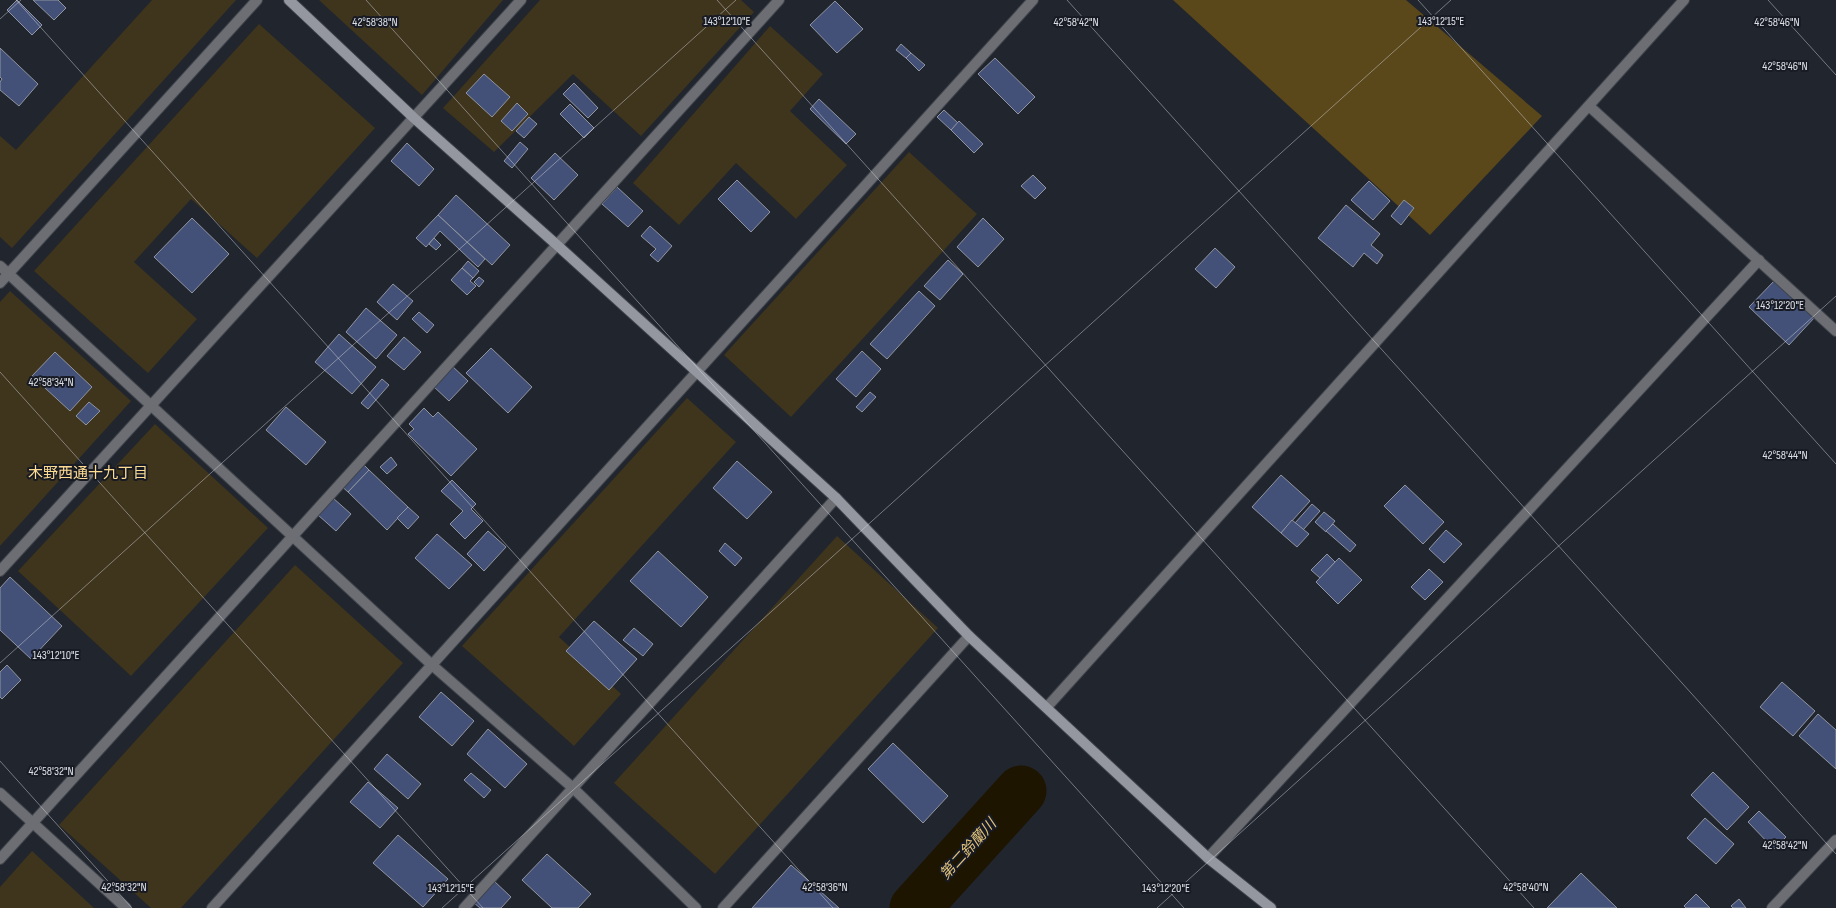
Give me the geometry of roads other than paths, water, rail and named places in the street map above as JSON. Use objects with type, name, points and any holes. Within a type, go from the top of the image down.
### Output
[{"type":"street","points":[[0,283],[257,0]]},
{"type":"street","points":[[289,0],[414,118],[836,498],[969,636],[1208,858],[1271,908]]},
{"type":"street","points":[[0,571],[521,0]]},
{"type":"street","points":[[0,859],[779,0]]},
{"type":"street","points":[[212,908],[1033,0]]},
{"type":"street","points":[[1047,708],[1684,0]]},
{"type":"street","points":[[1589,106],[1836,331]]},
{"type":"street","points":[[1208,858],[1759,260]]},
{"type":"street","points":[[0,266],[432,665],[572,788],[696,908]]},
{"type":"street","points":[[464,908],[836,498]]},
{"type":"street","points":[[723,908],[969,636]]},
{"type":"street","points":[[0,792],[126,908]]},
{"type":"street","points":[[1772,908],[1836,840]]},
{"type":"waterway","name":"第二鈴蘭川","points":[[915,908],[1021,791]]},
{"type":"district","name":"木野西通十九丁目","points":[[88,473]]}]
